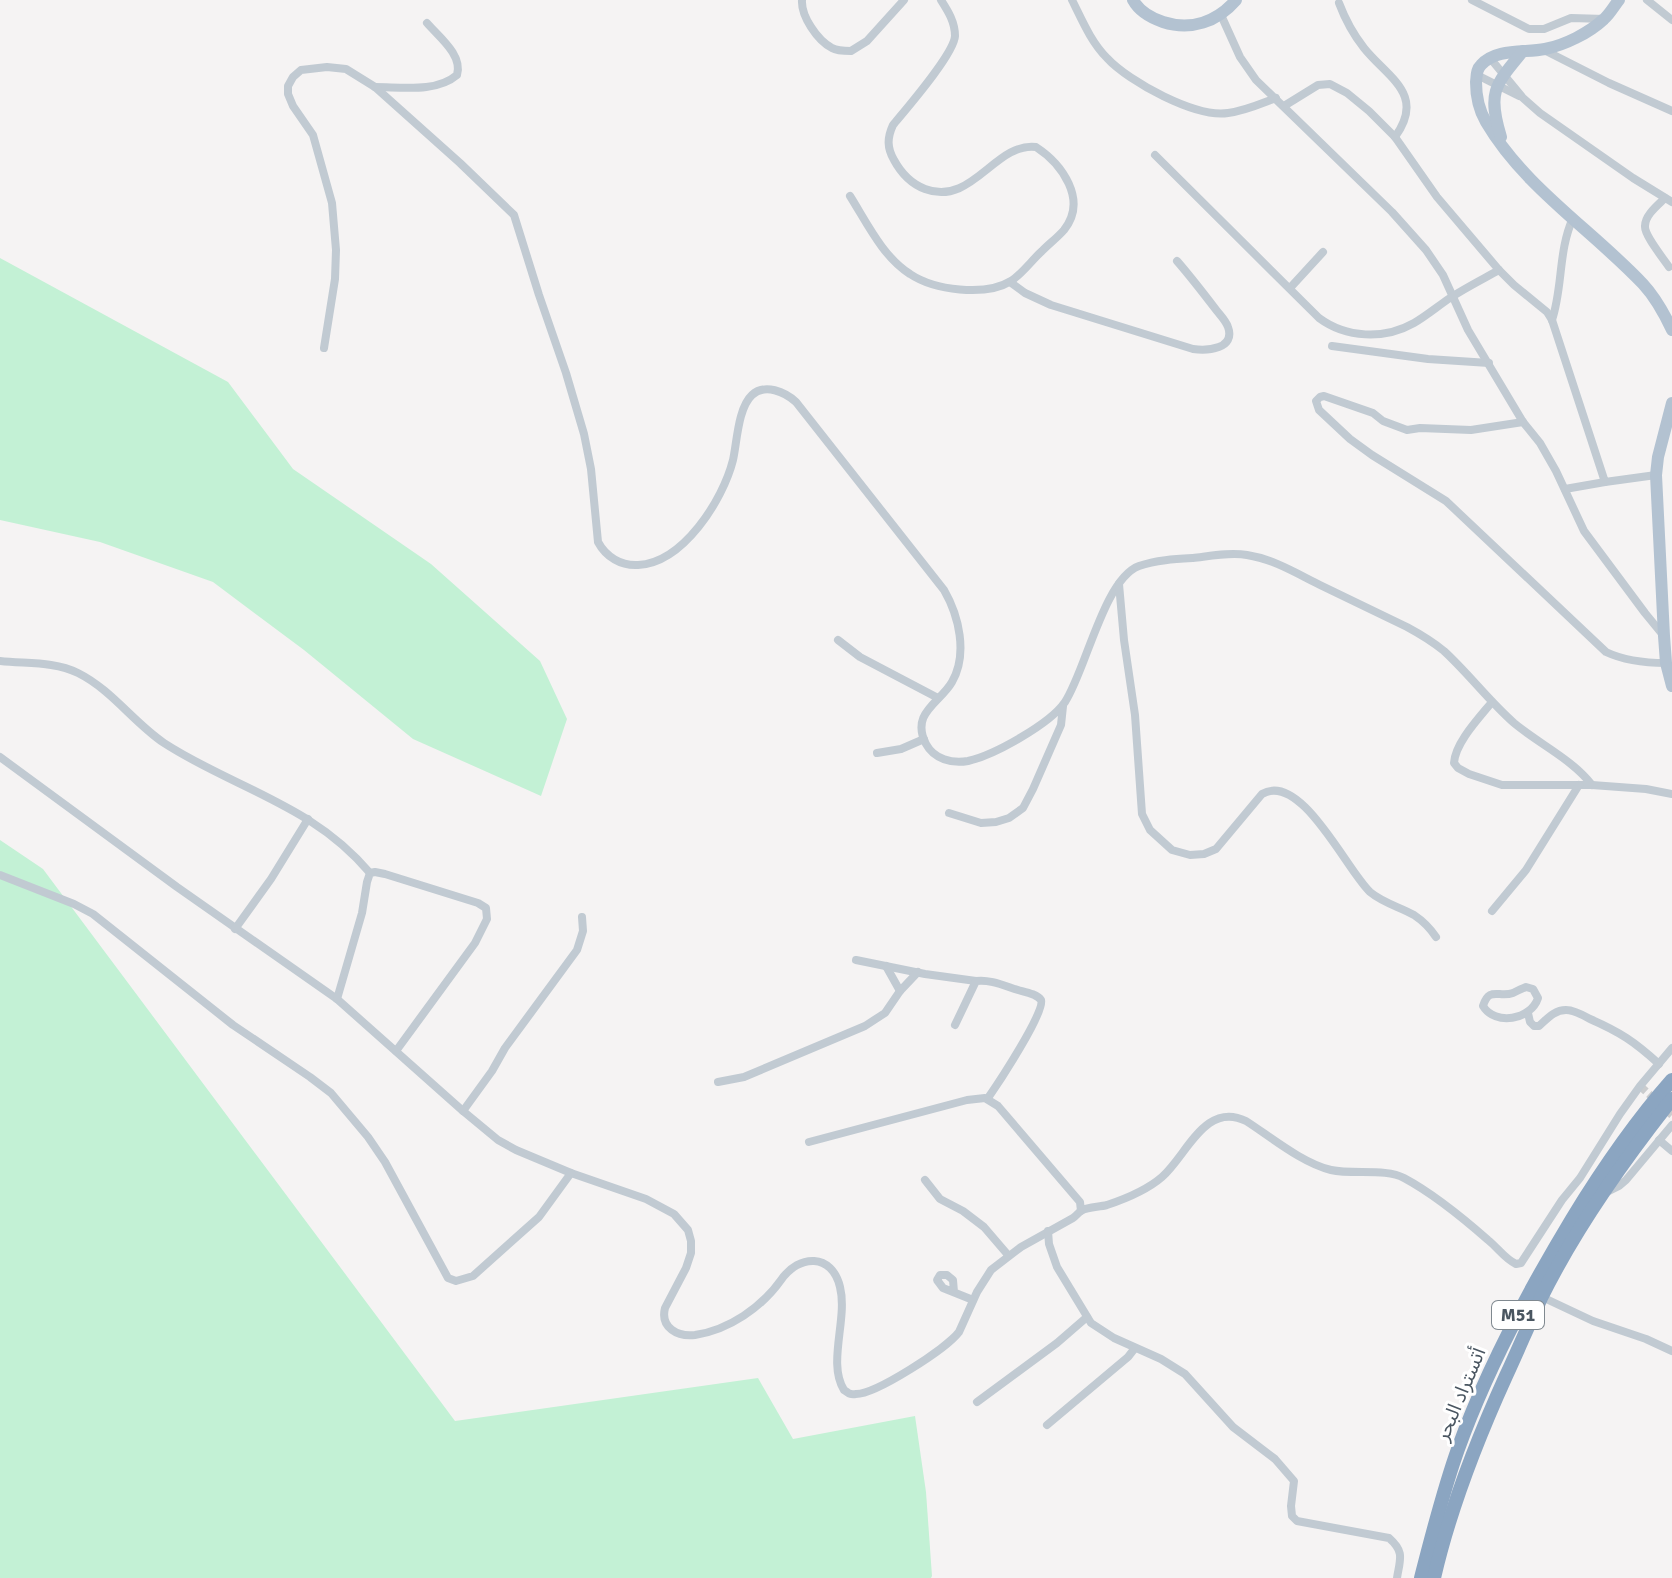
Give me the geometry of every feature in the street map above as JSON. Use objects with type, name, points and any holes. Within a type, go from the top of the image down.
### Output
[{"type":"highway","name":"أتستراد البحر","points":[[1421,1578],[1445,1488],[1478,1399],[1538,1275],[1638,1120],[1672,1080]]},
{"type":"highway","name":"أتستراد البحر","points":[[1434,1578],[1459,1486],[1542,1297],[1604,1193],[1672,1099]]},
{"type":"main road","points":[[1133,0],[1152,19],[1174,26],[1193,26],[1221,15],[1236,0]]},
{"type":"main road","points":[[1619,0],[1605,19],[1563,44],[1483,62],[1478,70],[1476,96],[1485,121],[1506,150],[1532,179],[1645,286],[1664,312],[1672,330]]},
{"type":"main road","points":[[1506,150],[1495,117],[1495,88],[1523,51]]},
{"type":"main road","points":[[1672,403],[1656,475],[1666,663],[1672,686]]},
{"type":"street","points":[[802,0],[803,12],[817,34],[832,48],[844,51],[855,50],[867,41],[904,0]]},
{"type":"street","points":[[850,196],[887,253],[907,272],[952,289],[992,287],[1010,282],[1065,229],[1072,217],[1074,195],[1069,182],[1054,162],[1036,147],[1021,148],[966,186],[950,192],[924,189],[911,181],[898,166],[889,150],[888,138],[893,125],[954,43],[953,24],[941,0]]},
{"type":"street","points":[[1072,0],[1086,29],[1107,59],[1154,92],[1186,105],[1221,113],[1276,98]]},
{"type":"street","points":[[1472,0],[1529,29],[1544,29],[1571,18],[1605,19]]},
{"type":"street","points":[[1647,0],[1672,20]]},
{"type":"street","points":[[1339,3],[1352,31],[1406,96],[1405,123],[1395,137]]},
{"type":"street","points":[[1221,15],[1233,45],[1264,88],[1392,212],[1426,250],[1443,275],[1468,330],[1523,422],[1540,443],[1593,544],[1664,636]]},
{"type":"street","points":[[375,87],[427,87],[451,80],[457,75],[457,59],[427,23]]},
{"type":"street","points":[[1544,50],[1672,111]]},
{"type":"street","points":[[1490,58],[1501,79],[1540,113],[1668,200],[1650,214],[1645,225],[1647,234],[1669,267]]},
{"type":"street","points":[[324,348],[335,279],[332,203],[319,150],[313,135],[293,106],[288,86],[301,70],[327,67],[346,69],[375,87],[514,215],[584,434],[591,469],[598,542],[603,552],[611,558],[624,564],[648,564],[675,550],[706,517],[723,490],[747,401],[757,392],[765,390],[779,391],[796,402],[951,603],[959,624],[958,660],[953,681],[924,717],[922,726],[924,739],[933,753],[947,761],[969,761],[1051,718],[1074,686],[1118,584],[1130,570],[1160,561],[1245,554],[1282,566],[1407,627],[1441,649],[1492,702],[1537,741],[1579,770],[1592,785]]},
{"type":"street","points":[[1477,75],[1501,79]]},
{"type":"street","points":[[1284,106],[1318,85],[1330,84],[1347,93],[1395,137],[1437,197],[1499,270],[1547,312],[1605,482]]},
{"type":"street","points":[[1155,155],[1319,318],[1353,334],[1400,329],[1499,270]]},
{"type":"street","points":[[1552,320],[1557,305],[1564,247],[1573,218]]},
{"type":"street","points":[[1290,288],[1323,252]]},
{"type":"street","points":[[1010,282],[1051,305],[1193,349],[1216,349],[1228,339],[1228,328],[1177,261]]},
{"type":"street","points":[[1332,346],[1428,359],[1489,363]]},
{"type":"street","points":[[1523,422],[1460,431],[1407,430],[1383,421],[1373,413],[1324,396],[1316,401],[1319,410],[1350,439],[1446,501],[1606,652],[1646,663],[1666,663]]},
{"type":"street","points":[[1565,489],[1656,475]]},
{"type":"street","points":[[1118,584],[1135,715],[1142,814],[1150,830],[1172,850],[1190,855],[1204,854],[1216,849],[1262,794],[1270,790],[1279,792],[1297,800],[1318,821],[1369,891],[1417,916],[1436,937]]},
{"type":"street","points":[[838,640],[860,657],[938,698]]},
{"type":"street","points":[[0,661],[41,664],[75,671],[98,684],[160,741],[308,819],[352,853],[370,873]]},
{"type":"street","points":[[1492,702],[1454,757],[1455,765],[1469,774],[1502,785],[1592,785],[1672,794]]},
{"type":"street","points":[[949,813],[981,823],[996,822],[1009,818],[1023,808],[1061,725],[1063,705]]},
{"type":"street","points":[[877,753],[901,749],[924,739]]},
{"type":"street","points":[[0,757],[235,929],[337,999],[498,1140],[571,1173],[646,1199],[682,1220],[688,1230],[691,1253],[663,1315],[667,1326],[674,1332],[698,1334],[728,1324],[752,1310],[795,1265],[814,1261],[828,1265],[840,1283],[843,1313],[838,1370],[841,1386],[849,1394],[869,1391],[939,1351],[959,1332],[986,1276],[1008,1255],[1081,1211],[1105,1206],[1157,1181],[1172,1168],[1201,1130],[1212,1120],[1226,1116],[1246,1121],[1318,1166],[1349,1173],[1393,1174],[1403,1178],[1454,1211],[1516,1264],[1521,1263],[1620,1114],[1672,1048]]},
{"type":"street","points":[[1492,911],[1526,870],[1579,785]]},
{"type":"street","points":[[235,929],[308,819]]},
{"type":"street","points":[[370,873],[380,872],[478,903],[487,912],[486,922],[475,943],[396,1051]]},
{"type":"street","points":[[337,999],[370,873]]},
{"type":"street","points":[[0,875],[93,914],[233,1025],[331,1093],[385,1162],[448,1278],[456,1281],[473,1276],[539,1217],[571,1173]]},
{"type":"street","points":[[463,1111],[577,950],[583,936],[582,917]]},
{"type":"street","points":[[856,960],[985,981],[1037,996],[1042,1009],[988,1098]]},
{"type":"street","points":[[886,966],[900,991]]},
{"type":"street","points":[[718,1082],[744,1077],[865,1026],[885,1013],[918,972]]},
{"type":"street","points":[[955,1025],[976,981]]},
{"type":"street","points":[[1526,987],[1533,989],[1538,998],[1528,1013],[1514,1017],[1492,1016],[1487,1013],[1483,1003],[1492,994],[1509,995],[1526,987]]},
{"type":"street","points":[[1528,1013],[1530,1022],[1539,1026],[1551,1015],[1569,1010],[1633,1041],[1659,1064]]},
{"type":"street","points":[[809,1142],[955,1103],[988,1098],[1080,1202],[1081,1211]]},
{"type":"street","points":[[1604,1193],[1626,1180],[1672,1125]]},
{"type":"street","points":[[1659,1140],[1672,1151]]},
{"type":"street","points":[[1580,1178],[1583,1201]]},
{"type":"street","points":[[925,1180],[940,1199],[984,1227],[1008,1255]]},
{"type":"street","points":[[1048,1231],[1057,1267],[1087,1317],[1101,1331],[1161,1359],[1185,1374],[1233,1427],[1282,1465],[1294,1481],[1291,1506],[1292,1516],[1297,1521],[1389,1538],[1401,1553],[1397,1578]]},
{"type":"street","points":[[954,1292],[973,1300]]},
{"type":"street","points":[[1542,1297],[1593,1321],[1672,1351]]},
{"type":"street","points":[[977,1402],[1087,1317]]},
{"type":"street","points":[[1047,1425],[1135,1348]]},
{"type":"green space","points":[[0,258],[228,382],[293,469],[431,564],[540,661],[567,719],[541,796],[413,739],[304,650],[213,582],[100,542],[0,520]]},
{"type":"green space","points":[[0,840],[43,869],[455,1421],[758,1378],[793,1439],[915,1416],[926,1492],[931,1578],[0,1578]]},
{"type":"tunnel","points":[[1640,1086],[1672,1115]]}]
